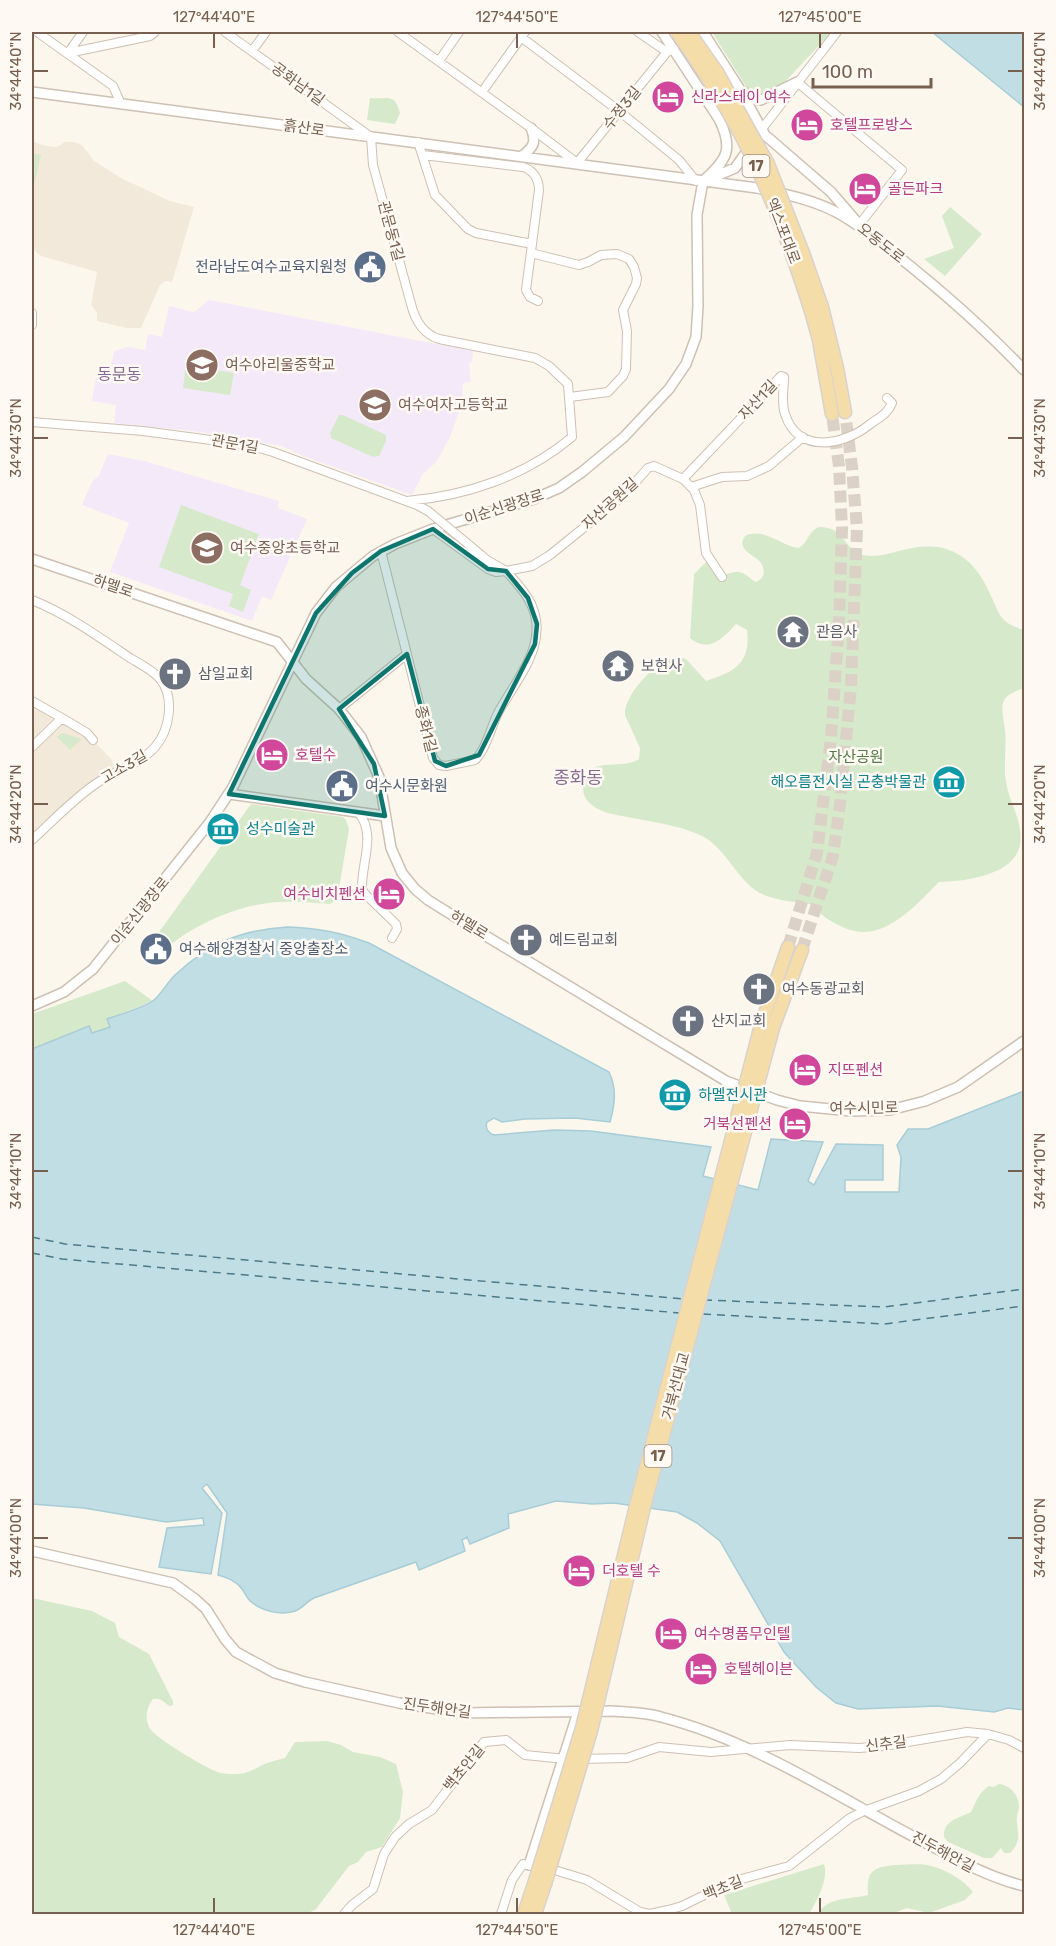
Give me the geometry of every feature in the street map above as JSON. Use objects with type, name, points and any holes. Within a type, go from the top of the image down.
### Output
[{"type":"main road","name":"엑스포대로","points":[[677,32],[708,77],[758,169],[816,309],[837,368],[845,412]]},
{"type":"main road","name":"엑스포대로","points":[[689,32],[717,72],[768,164],[803,253],[816,309],[832,414]]},
{"type":"main road","name":"17","points":[[767,1027],[788,947]]},
{"type":"main road","name":"17","points":[[767,1027],[802,950]]},
{"type":"main road","name":"거북선대교","points":[[540,1883],[582,1728],[637,1502],[767,1027]]},
{"type":"main road","name":"17","points":[[524,1914],[540,1883]]},
{"type":"main road","name":"17","points":[[535,1914],[540,1883]]},
{"type":"street","points":[[37,32],[113,86],[122,104]]},
{"type":"street","points":[[68,53],[83,32]]},
{"type":"street","points":[[68,53],[148,36],[155,32]]},
{"type":"street","name":"공화남1길","points":[[225,32],[372,136]]},
{"type":"street","points":[[252,51],[266,32]]},
{"type":"street","name":"오동도로","points":[[398,32],[577,164],[757,188],[825,207],[859,225],[948,296],[999,343],[1024,370]]},
{"type":"street","points":[[439,61],[459,32]]},
{"type":"street","points":[[482,92],[523,34],[679,160],[699,181],[718,168],[724,157],[727,137],[719,119],[685,66],[670,51],[638,32]]},
{"type":"street","points":[[662,32],[670,51]]},
{"type":"street","points":[[703,32],[739,88],[761,129],[772,143],[831,192],[859,225],[902,170],[797,82]]},
{"type":"street","points":[[761,129],[837,32]]},
{"type":"street","points":[[685,66],[686,53],[692,44],[704,42],[714,47]]},
{"type":"street","name":"수정3길","points":[[577,164],[670,51]]},
{"type":"street","points":[[739,88],[753,99],[761,100],[797,82]]},
{"type":"street","name":"흙산로","points":[[32,92],[577,164]]},
{"type":"street","points":[[522,156],[535,143],[531,128]]},
{"type":"street","name":"오동도로","points":[[699,181],[725,174],[738,165],[761,129]]},
{"type":"street","name":"관문동1길","points":[[372,136],[374,165],[418,323],[436,339],[528,356],[543,362],[567,382],[570,397]]},
{"type":"street","points":[[418,142],[430,173],[434,193],[468,229],[476,233],[532,244]]},
{"type":"street","points":[[423,155],[512,165],[530,170],[539,187],[526,292],[538,301]]},
{"type":"street","name":"이순신광장로","points":[[32,1006],[64,992],[97,964],[210,822],[229,794],[292,661],[316,613],[327,597],[352,573],[381,551],[433,529],[534,499],[559,488],[624,437],[669,389],[686,364],[696,338],[699,181]]},
{"type":"street","points":[[407,501],[470,490],[513,474],[548,456],[572,437],[570,397],[608,392],[624,374],[627,366],[627,336],[623,308],[636,284],[636,270],[629,259],[617,254],[601,255],[578,265],[531,254]]},
{"type":"street","points":[[32,313],[32,325]]},
{"type":"street","name":"자산1길","points":[[683,479],[781,376],[784,377],[785,415],[793,428],[803,437]]},
{"type":"street","points":[[691,487],[722,477],[747,476],[769,466],[803,437],[821,444],[854,436],[885,415],[892,403],[887,398]]},
{"type":"street","name":"관문1길","points":[[32,422],[143,431],[249,445],[273,452],[407,501],[428,511],[487,560],[506,571]]},
{"type":"street","name":"자산공원길","points":[[506,571],[532,566],[550,555],[613,504],[650,467],[654,466],[683,479],[691,487],[700,505],[706,554],[722,577]]},
{"type":"street","points":[[433,529],[488,569],[496,572],[506,571]]},
{"type":"street","name":"종화1길","points":[[381,551],[435,761],[439,765],[446,766],[475,760],[532,655],[537,637],[537,624],[531,602],[506,571]]},
{"type":"street","name":"하멜로","points":[[32,559],[279,644],[306,680],[339,709],[358,733],[372,758],[380,783],[389,842],[397,864],[408,882],[424,897],[707,1071],[759,1094]]},
{"type":"street","name":"고소3길","points":[[32,600],[83,627],[155,674],[164,685],[169,709],[167,725],[149,754],[96,783],[32,840]]},
{"type":"street","points":[[339,709],[407,654]]},
{"type":"street","points":[[32,701],[87,733],[93,740]]},
{"type":"street","points":[[32,747],[62,718]]},
{"type":"street","points":[[229,794],[385,816]]},
{"type":"street","points":[[358,812],[368,832],[363,891],[396,923],[397,928],[392,938]]},
{"type":"street","name":"여수시민로","points":[[759,1094],[788,1104],[820,1109],[866,1112],[899,1109],[958,1087],[1024,1041]]},
{"type":"street","name":"진두해안길","points":[[32,1551],[173,1583],[206,1609],[236,1652],[264,1669],[288,1678],[399,1703],[462,1713],[611,1711],[657,1716],[745,1748],[810,1780],[976,1870],[1024,1886]]},
{"type":"street","points":[[501,1914],[512,1880],[523,1864],[529,1865],[578,1712]]},
{"type":"street","name":"신추길","points":[[745,1748],[790,1745],[859,1748],[959,1733],[988,1734],[1009,1740],[1024,1748]]},
{"type":"street","points":[[864,1811],[919,1791],[941,1779],[988,1734]]},
{"type":"street","name":"백초안길","points":[[344,1914],[373,1889],[384,1854],[395,1837],[409,1824],[432,1810],[482,1743],[506,1740],[525,1755],[564,1760],[627,1758],[659,1747],[711,1752],[745,1748]]},
{"type":"street","name":"백초길","points":[[529,1865],[586,1880],[640,1912],[650,1914],[682,1906],[731,1882],[789,1866],[840,1825],[864,1811]]},
{"type":"highlighted area","points":[[433,529],[488,569],[506,571],[528,598],[537,624],[535,644],[479,755],[446,766],[435,761],[407,654],[339,709],[374,764],[385,816],[229,794],[316,613],[352,573],[381,551]]},
{"type":"shaded area","points":[[32,141],[57,147],[65,142],[82,145],[94,161],[121,178],[170,201],[194,207],[172,282],[165,281],[160,285],[141,328],[126,328],[97,321],[97,313],[91,305],[97,272],[41,256],[35,251],[32,244]]},
{"type":"shaded area","points":[[209,300],[473,351],[472,361],[469,364],[471,382],[463,383],[462,403],[450,437],[437,461],[423,474],[412,495],[303,456],[282,446],[201,432],[114,423],[116,405],[92,401],[96,378],[108,380],[114,351],[128,347],[145,350],[148,334],[162,337],[169,306],[194,312]]},
{"type":"shaded area","name":"여수중앙초등학교","points":[[108,454],[144,461],[279,501],[278,508],[307,519],[271,600],[262,596],[252,621],[110,572],[129,523],[82,505]]},
{"type":"shaded area","points":[[32,701],[93,740],[112,760],[114,767],[81,790],[32,834]]},
{"type":"green space","points":[[712,32],[832,32],[779,88],[765,96],[752,96]]},
{"type":"green space","points":[[370,98],[389,98],[395,102],[400,113],[395,124],[367,120]]},
{"type":"green space","points":[[32,153],[41,155],[34,184],[32,184]]},
{"type":"green space","points":[[950,207],[982,234],[945,276],[924,259],[954,248],[942,216]]},
{"type":"green space","points":[[186,365],[234,373],[230,395],[183,388]]},
{"type":"green space","points":[[339,415],[386,435],[386,441],[379,456],[373,457],[331,438],[330,433]]},
{"type":"green space","points":[[181,505],[259,534],[240,585],[251,590],[243,612],[229,606],[233,594],[159,567]]},
{"type":"green space","name":"자산공원","points":[[819,527],[834,531],[856,552],[868,556],[911,548],[931,547],[957,553],[980,575],[1002,618],[1024,631],[1024,688],[1009,695],[1002,709],[1006,781],[1020,830],[1020,845],[1015,857],[1006,866],[980,877],[939,882],[910,911],[874,931],[861,932],[847,929],[826,918],[807,903],[765,895],[743,879],[709,840],[675,826],[603,811],[585,798],[583,790],[585,776],[590,770],[639,759],[640,748],[625,715],[626,706],[638,686],[657,667],[677,658],[686,659],[706,681],[733,670],[743,658],[748,641],[747,630],[736,624],[721,639],[709,644],[703,645],[690,638],[694,574],[707,561],[719,577],[738,572],[755,582],[758,581],[763,575],[763,569],[761,563],[744,549],[742,542],[745,536],[765,535],[798,548],[804,544],[812,531]]},
{"type":"green space","points":[[62,733],[82,739],[70,750],[57,737]]},
{"type":"green space","points":[[251,804],[343,817],[346,820],[349,829],[337,900],[330,904],[265,903],[235,910],[194,929],[169,946],[157,935]]},
{"type":"green space","points":[[125,981],[153,1001],[107,1019],[110,1027],[92,1033],[88,1026],[32,1049],[32,1014]]},
{"type":"green space","points":[[32,1598],[92,1611],[115,1623],[119,1637],[149,1654],[173,1701],[173,1705],[169,1706],[160,1699],[153,1699],[147,1714],[147,1722],[151,1730],[172,1746],[220,1773],[245,1773],[285,1758],[295,1742],[327,1741],[353,1752],[380,1757],[396,1764],[403,1792],[400,1818],[382,1847],[366,1852],[358,1862],[349,1866],[316,1909],[307,1914],[32,1914]]},
{"type":"green space","points":[[999,1784],[1010,1789],[1016,1795],[1019,1803],[1018,1838],[1014,1849],[1010,1853],[1004,1853],[1001,1848],[992,1858],[984,1858],[948,1842],[944,1837],[944,1831],[949,1823],[971,1812],[982,1791],[989,1786],[994,1787]]},
{"type":"green space","points":[[824,1864],[824,1883],[809,1914],[732,1914],[724,1895]]},
{"type":"green space","points":[[896,1865],[936,1867],[959,1879],[973,1892],[965,1900],[929,1913],[907,1908],[891,1914],[818,1914],[822,1908],[833,1901],[868,1895],[870,1875],[882,1867]]},
{"type":"water","points":[[932,32],[1024,32],[1024,107]]},
{"type":"water","points":[[287,927],[328,931],[369,943],[609,1072],[614,1097],[610,1122],[575,1118],[502,1122],[494,1118],[487,1122],[486,1126],[494,1135],[554,1130],[591,1131],[711,1147],[703,1176],[758,1190],[771,1139],[823,1142],[808,1181],[814,1185],[836,1144],[883,1145],[883,1180],[845,1180],[845,1192],[899,1192],[901,1157],[897,1145],[908,1129],[928,1129],[1024,1091],[1024,1710],[1008,1708],[994,1712],[937,1706],[858,1709],[836,1703],[816,1687],[784,1652],[720,1541],[697,1523],[677,1512],[614,1503],[556,1501],[508,1514],[509,1528],[470,1544],[467,1537],[462,1540],[465,1551],[419,1570],[416,1562],[314,1598],[298,1610],[283,1613],[271,1612],[255,1605],[237,1584],[218,1575],[227,1513],[207,1484],[202,1488],[222,1513],[211,1574],[159,1567],[167,1528],[204,1525],[203,1518],[166,1522],[84,1508],[32,1504],[32,1049],[89,1026],[92,1033],[110,1027],[107,1019],[150,1003],[175,975],[200,954],[226,940],[255,931]]},
{"type":"ferry route","points":[[32,1237],[65,1244],[684,1299]]},
{"type":"ferry route","points":[[32,1253],[62,1259],[680,1313]]},
{"type":"ferry route","points":[[704,1300],[884,1307],[1024,1289]]},
{"type":"ferry route","points":[[703,1314],[884,1324],[1024,1306]]},
{"type":"tunnel","points":[[802,950],[833,856],[851,686],[857,529],[845,412]]},
{"type":"tunnel","points":[[788,947],[817,853],[831,738],[839,623],[842,528],[839,466],[832,414]]},
{"type":"place","name":"신라스테이 여수","points":[[668,97]]},
{"type":"place","name":"호텔프로방스","points":[[807,125]]},
{"type":"place","name":"골든파크","points":[[865,189]]},
{"type":"place","name":"전라남도여수교육지원청","points":[[370,267]]},
{"type":"place","name":"여수아리울중학교","points":[[202,365]]},
{"type":"place","name":"여수여자고등학교","points":[[375,405]]},
{"type":"place","name":"여수중앙초등학교","points":[[207,548]]},
{"type":"place","name":"관음사","points":[[793,632]]},
{"type":"place","name":"보현사","points":[[618,666]]},
{"type":"place","name":"삼일교회","points":[[175,674]]},
{"type":"place","name":"호텔수","points":[[272,755]]},
{"type":"place","name":"해오름전시실 곤충박물관","points":[[949,782]]},
{"type":"place","name":"여수시문화원","points":[[342,786]]},
{"type":"place","name":"성수미술관","points":[[223,829]]},
{"type":"place","name":"여수비치펜션","points":[[389,894]]},
{"type":"place","name":"예드림교회","points":[[526,940]]},
{"type":"place","name":"여수해양경찰서 중앙출장소","points":[[156,949]]},
{"type":"place","name":"여수동광교회","points":[[759,989]]},
{"type":"place","name":"산지교회","points":[[688,1021]]},
{"type":"place","name":"지뜨펜션","points":[[805,1070]]},
{"type":"place","name":"하멜전시관","points":[[675,1095]]},
{"type":"place","name":"거북선펜션","points":[[795,1124]]},
{"type":"place","name":"더호텔 수","points":[[579,1571]]},
{"type":"place","name":"여수명품무인텔","points":[[671,1634]]},
{"type":"place","name":"호텔헤이븐","points":[[701,1669]]},
{"type":"district","name":"동문동","points":[[119,374]]},
{"type":"district","name":"종화동","points":[[578,778]]}]
